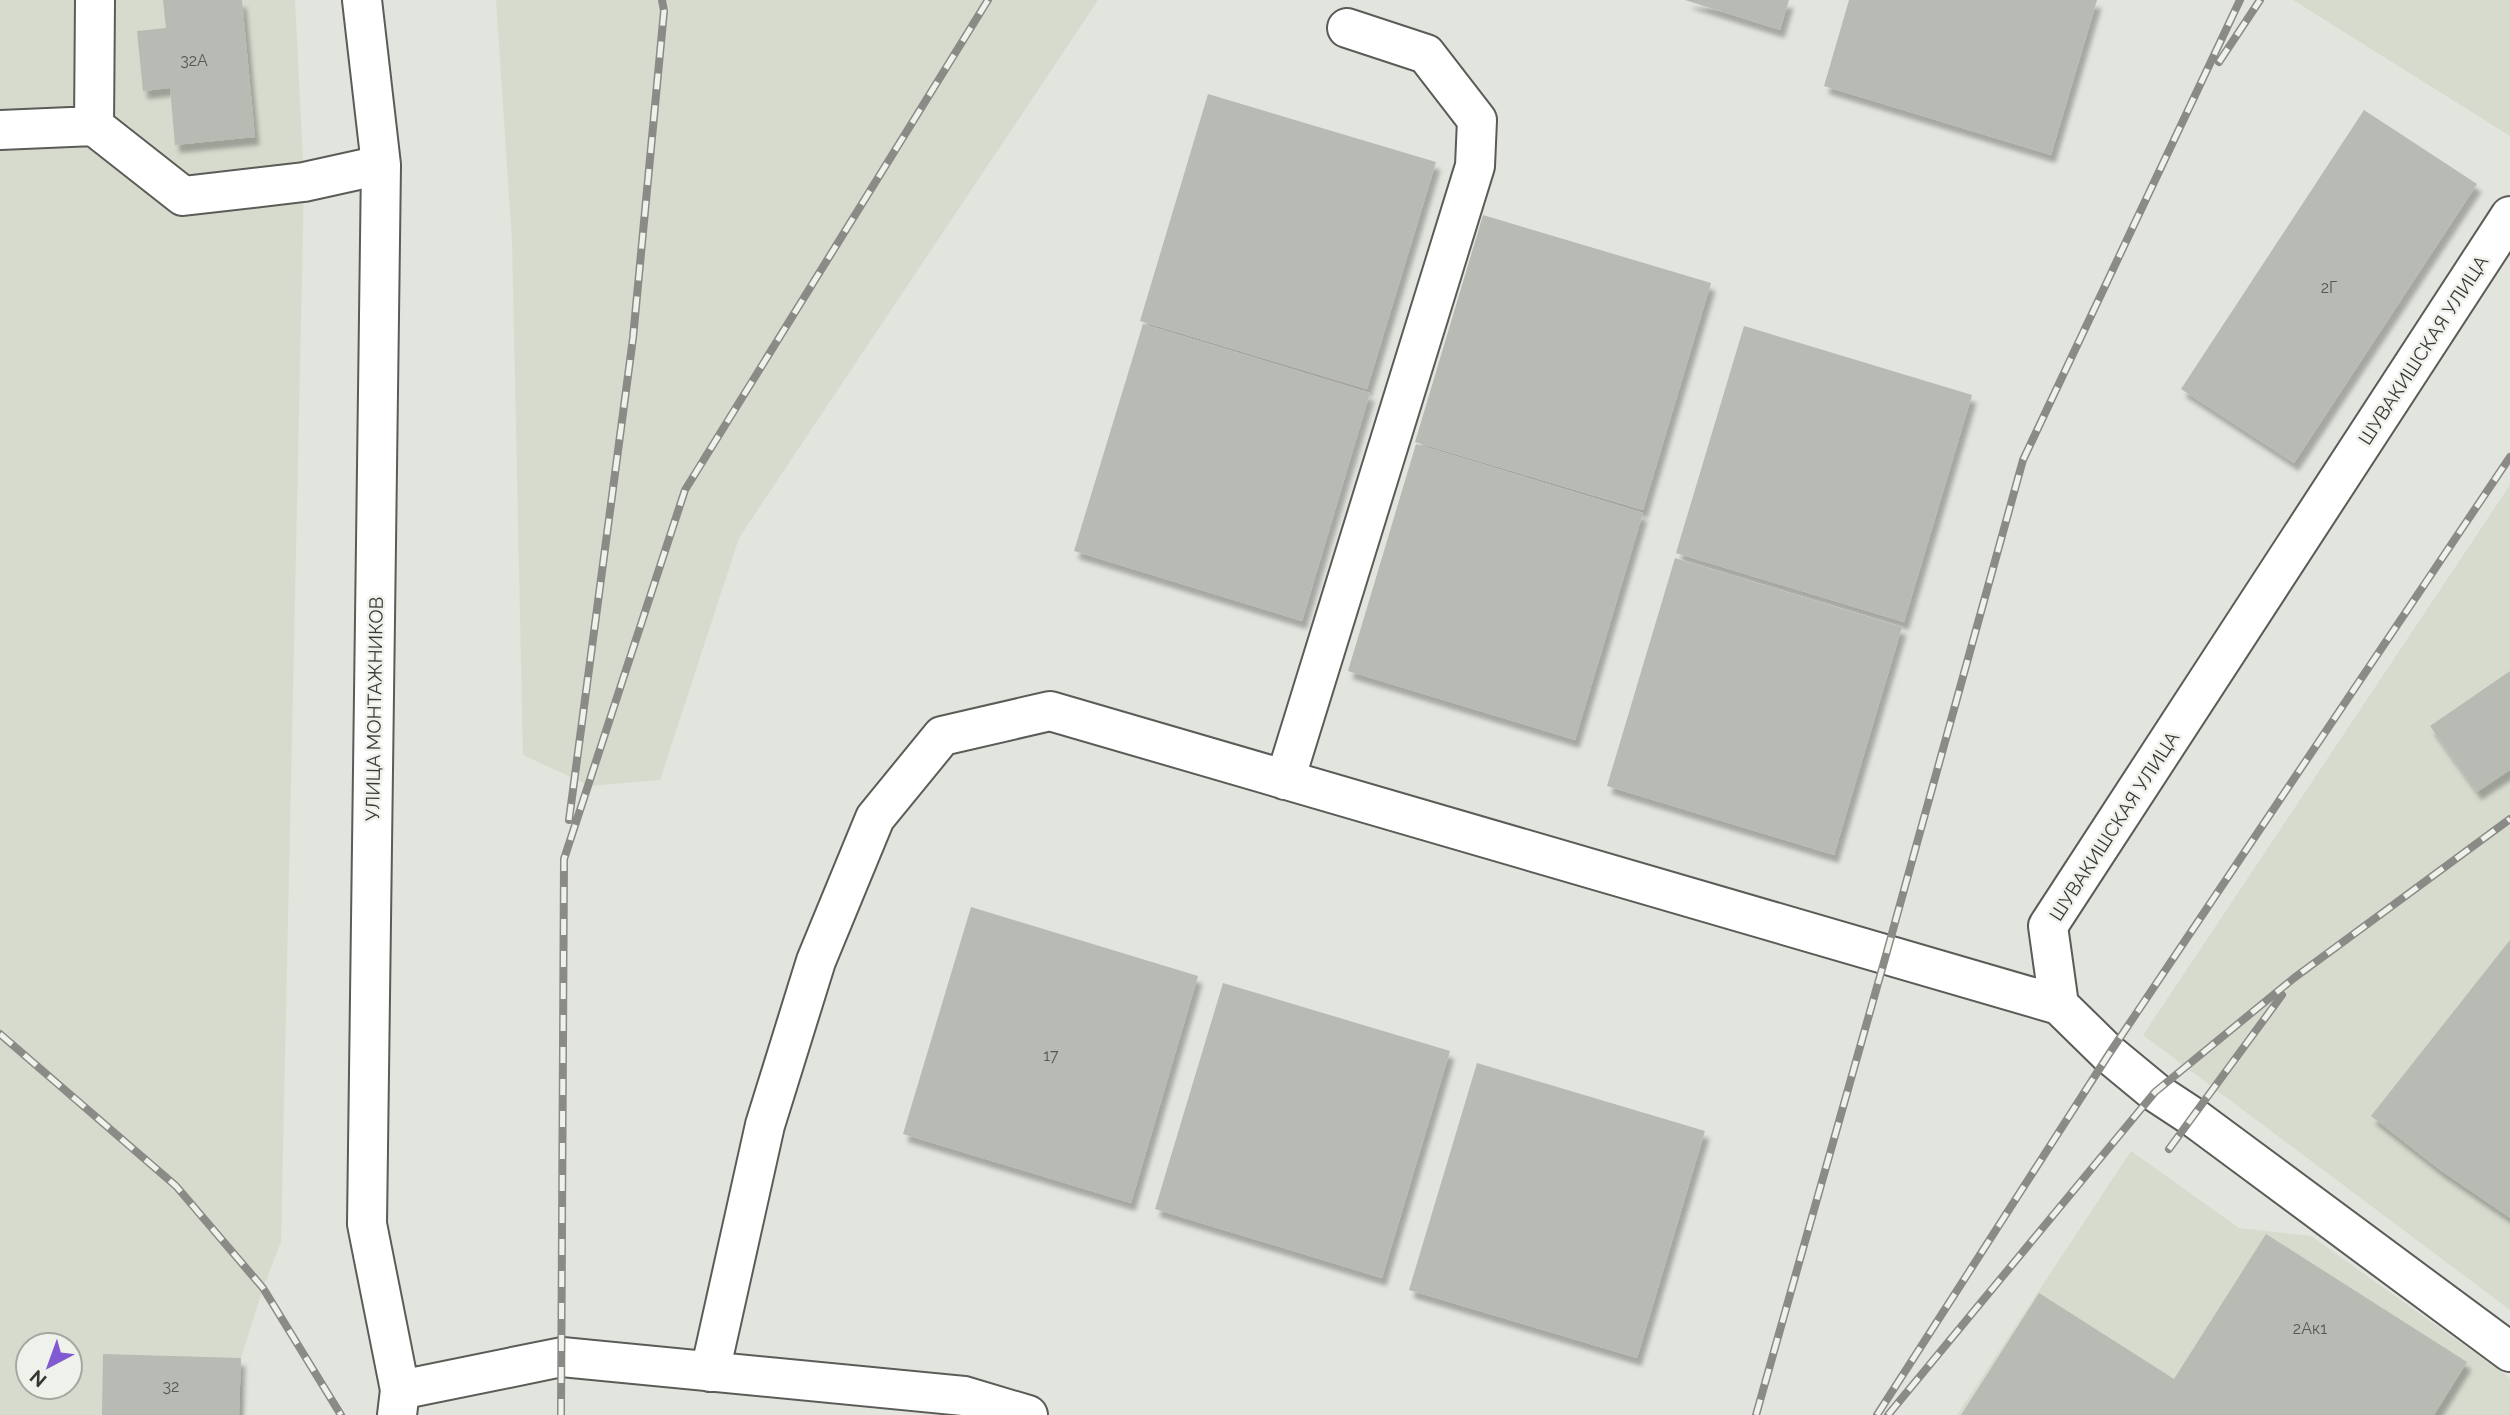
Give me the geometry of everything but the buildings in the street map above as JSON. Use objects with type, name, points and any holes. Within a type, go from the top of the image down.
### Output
[{"type":"street","points":[[94,126],[95,0]]},
{"type":"street","name":"УЛИЦА МОНТАЖНИКОВ","points":[[362,0],[380,165],[367,1224],[398,1403]]},
{"type":"street","points":[[1285,780],[1475,166],[1477,120],[1426,54],[1347,28]]},
{"type":"street","points":[[0,130],[94,126],[183,196],[304,182],[380,165]]},
{"type":"street","name":"ШУВАКИШСКАЯ УЛИЦА","points":[[2059,1005],[2048,926],[2510,216]]},
{"type":"street","points":[[710,1372],[765,1125],[816,961],[875,818],[942,736],[1050,711],[2059,1005],[2109,1054],[2155,1092],[2510,1352]]},
{"type":"street","points":[[398,1403],[562,1357],[964,1396],[1028,1415]]},
{"type":"shaded area","points":[[0,0],[295,0],[304,182],[281,1242],[241,1358],[243,1415],[0,1415]]},
{"type":"shaded area","points":[[496,0],[1098,0],[739,538],[660,780],[590,786],[523,755],[512,241]]},
{"type":"shaded area","points":[[2293,0],[2510,0],[2510,136]]},
{"type":"shaded area","points":[[2510,485],[2510,1310],[2143,1035]]},
{"type":"shaded area","points":[[2131,1151],[2239,1228],[2311,1236],[2510,1378],[2510,1415],[1957,1415]]},
{"type":"railway","points":[[569,820],[633,338],[664,11],[662,0]]},
{"type":"railway","points":[[561,1415],[564,859],[685,490],[988,0]]},
{"type":"railway","points":[[1756,1415],[2023,460],[2240,0]]},
{"type":"railway","points":[[2219,62],[2260,0]]},
{"type":"railway","points":[[1877,1415],[2109,1054],[2510,457]]},
{"type":"railway","points":[[1888,1415],[2155,1092],[2294,978],[2510,819]]},
{"type":"railway","points":[[2169,1149],[2282,995]]},
{"type":"railway","points":[[0,1034],[176,1186],[263,1288],[341,1415]]}]
